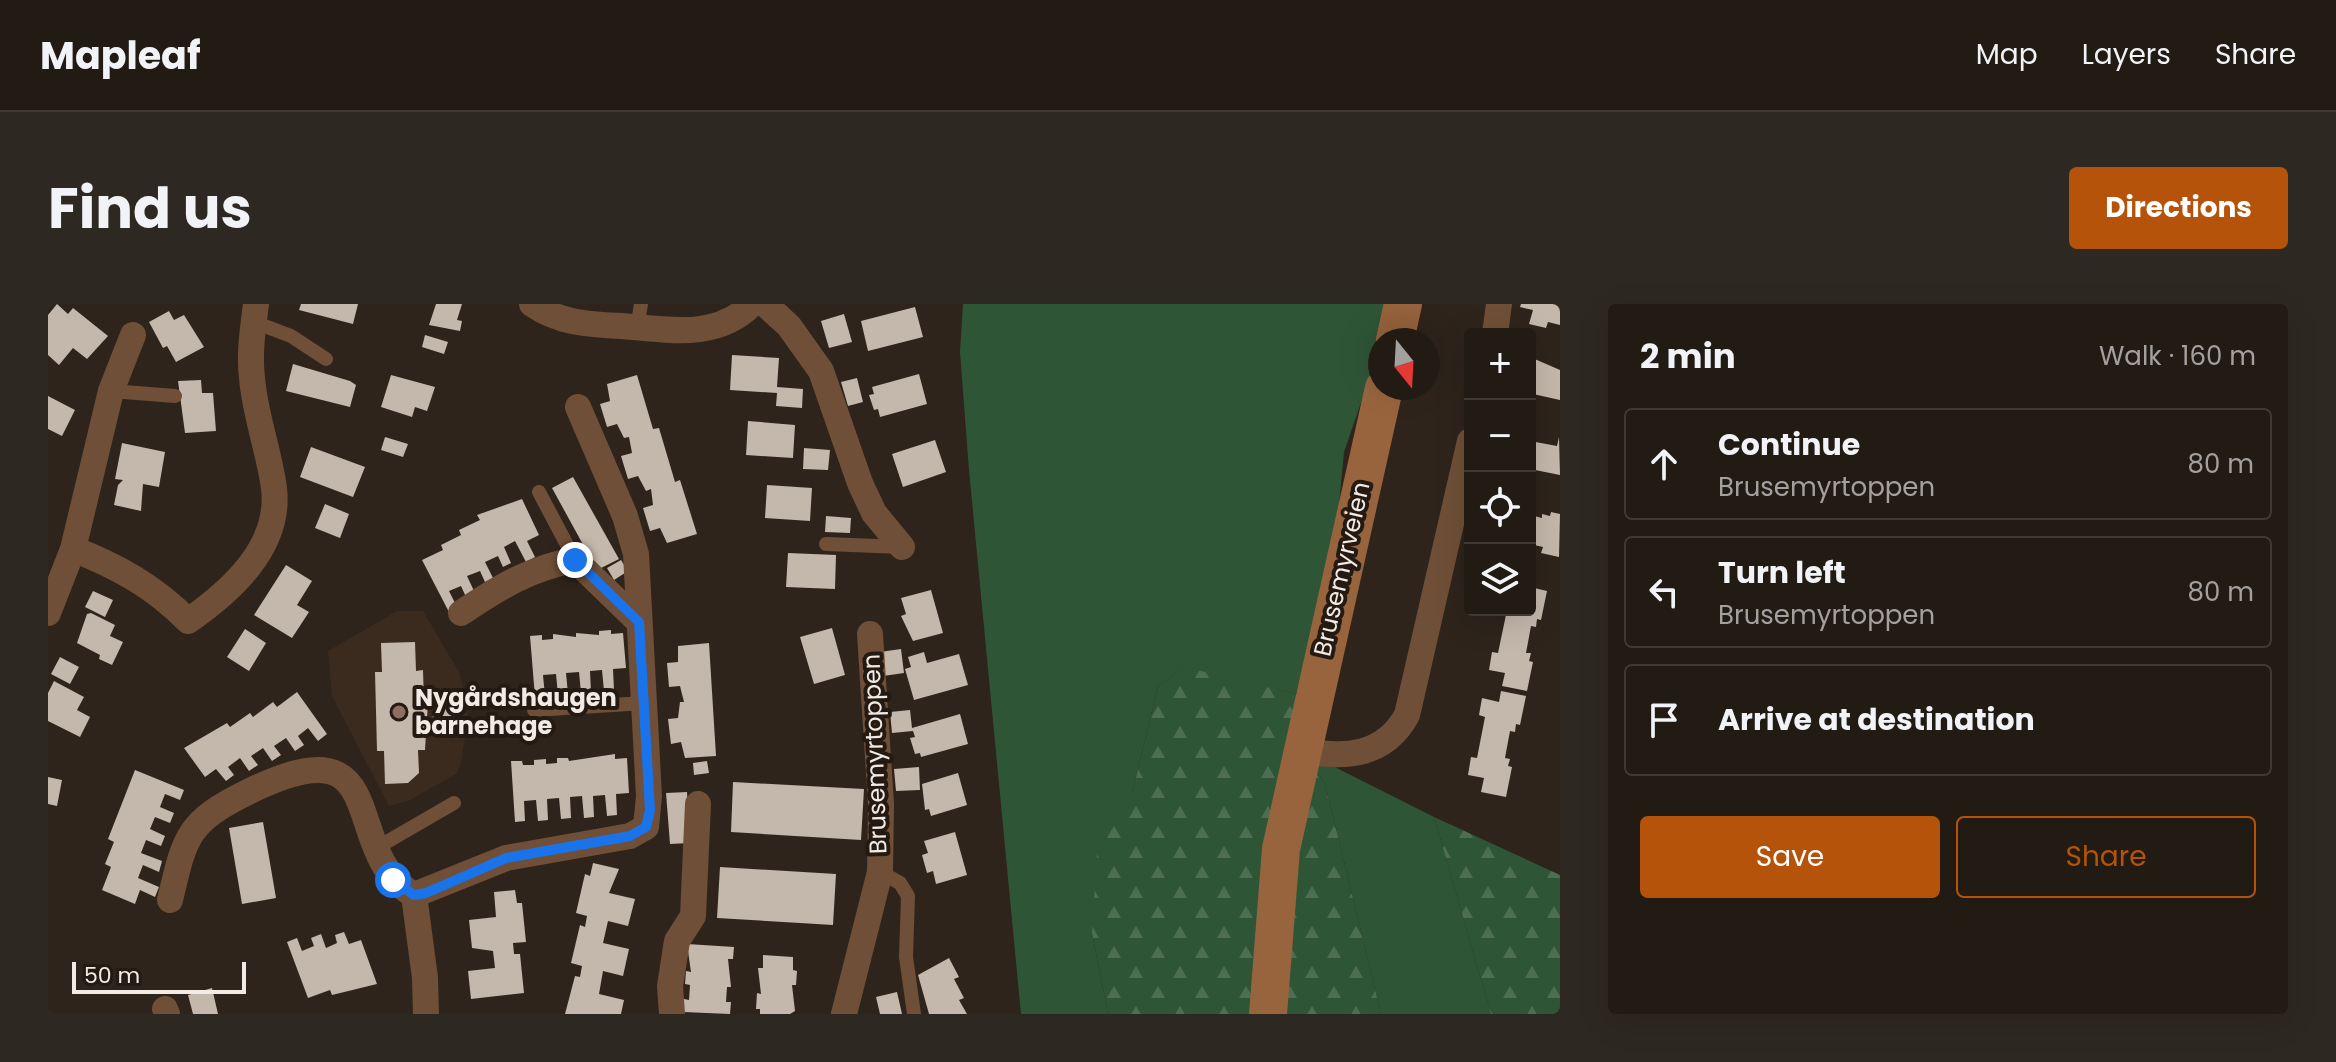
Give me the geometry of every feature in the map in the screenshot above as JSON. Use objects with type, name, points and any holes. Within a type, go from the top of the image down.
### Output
[{"type":"street","points":[[532,304],[564,321],[639,316],[666,331],[704,329],[737,317],[752,304]]},
{"type":"street","points":[[765,304],[789,326],[821,371],[860,483],[874,513],[902,547]]},
{"type":"street","points":[[1398,328],[1403,304]]},
{"type":"street","points":[[1496,328],[1499,304]]},
{"type":"street","points":[[73,549],[159,592],[188,621],[230,591],[263,543],[274,508],[270,465],[252,378],[255,313]]},
{"type":"street","points":[[48,613],[73,549],[111,391],[133,335]]},
{"type":"street","name":"Brusemyrveien","points":[[1268,1014],[1281,849],[1381,400]]},
{"type":"street","points":[[414,895],[506,858],[630,836],[646,827],[650,810],[636,554],[625,516],[578,407]]},
{"type":"street","points":[[1301,750],[1334,757],[1378,746],[1397,734],[1407,715],[1464,467]]},
{"type":"street","points":[[461,613],[518,577],[542,566],[575,560],[639,622]]},
{"type":"street","name":"Brusemyrtoppen","points":[[844,1014],[880,872],[881,804],[870,634]]},
{"type":"street","points":[[170,900],[182,848],[193,828],[209,814],[242,795],[296,773],[328,769],[347,782],[357,797],[393,880],[414,895],[425,978],[426,1014]]},
{"type":"street","points":[[672,1014],[670,986],[677,941],[693,916],[698,804]]},
{"type":"lane","points":[[255,313],[326,359]]},
{"type":"lane","points":[[111,391],[175,396]]},
{"type":"lane","points":[[539,492],[575,560]]},
{"type":"lane","points":[[826,544],[902,547]]},
{"type":"lane","points":[[534,710],[644,703]]},
{"type":"lane","points":[[378,847],[454,803]]},
{"type":"lane","points":[[880,872],[900,883],[908,896],[906,957],[914,1014]]},
{"type":"shaded area","points":[[397,611],[423,611],[460,674],[468,716],[461,763],[456,774],[408,801],[389,806],[332,696],[328,651]]},
{"type":"green space","points":[[963,304],[1388,304],[1383,328],[1368,328],[1368,382],[1344,452],[1337,525],[1296,694],[1183,668],[1158,686],[1132,794],[1092,933],[1108,1014],[1021,1014],[960,352]]},
{"type":"green space","points":[[1184,667],[1296,694],[1301,750],[1325,783],[1381,1014],[1108,1014],[1092,933],[1100,805],[1132,794],[1158,686]]},
{"type":"green space","points":[[1301,750],[1434,817],[1491,1014],[1381,1014],[1325,783]]},
{"type":"green space","points":[[1434,817],[1560,875],[1560,1014],[1491,1014]]},
{"type":"building","points":[[57,304],[68,314],[73,308],[108,336],[87,359],[73,348],[59,365],[48,355],[48,315]]},
{"type":"building","points":[[301,304],[358,304],[353,324],[299,310]]},
{"type":"building","points":[[436,304],[462,304],[457,320],[462,321],[460,331],[429,325]]},
{"type":"building","points":[[1521,304],[1560,304],[1560,325],[1548,322],[1546,328],[1529,324],[1533,310],[1520,307]]},
{"type":"building","points":[[915,307],[923,337],[868,351],[861,321]]},
{"type":"building","points":[[169,311],[174,320],[184,315],[204,347],[176,362],[167,346],[163,348],[149,322]]},
{"type":"building","points":[[844,314],[852,342],[829,348],[821,321]]},
{"type":"building","points":[[425,335],[448,342],[444,354],[422,347]]},
{"type":"building","points":[[732,355],[779,358],[777,387],[803,389],[802,408],[776,406],[777,393],[730,390]]},
{"type":"building","points":[[1536,360],[1560,370],[1560,400],[1536,395]]},
{"type":"building","points":[[293,364],[356,385],[350,407],[286,391]]},
{"type":"building","points":[[919,374],[927,404],[880,417],[869,395],[874,394],[872,387]]},
{"type":"building","points":[[391,375],[435,387],[427,411],[415,407],[412,417],[381,407]]},
{"type":"building","points":[[637,375],[653,429],[659,428],[675,482],[680,480],[697,534],[667,543],[660,528],[650,531],[643,508],[653,505],[651,489],[646,491],[638,476],[628,479],[621,456],[632,453],[629,437],[624,438],[617,424],[607,427],[600,404],[610,401],[607,384]]},
{"type":"building","points":[[857,378],[863,402],[848,406],[841,382]]},
{"type":"building","points":[[201,380],[202,393],[213,393],[216,431],[185,433],[178,381]]},
{"type":"building","points":[[48,396],[75,410],[62,436],[48,429]]},
{"type":"building","points":[[748,421],[795,425],[793,458],[746,455]]},
{"type":"building","points":[[385,437],[408,444],[403,457],[381,450]]},
{"type":"building","points":[[1559,437],[1560,475],[1536,470],[1536,442],[1557,446]]},
{"type":"building","points":[[935,440],[946,472],[903,487],[892,454]]},
{"type":"building","points":[[122,443],[165,452],[159,487],[143,484],[141,511],[114,505],[118,485],[123,480],[115,479]]},
{"type":"building","points":[[311,447],[365,467],[353,497],[300,477]]},
{"type":"building","points":[[804,448],[830,450],[828,470],[803,469]]},
{"type":"building","points":[[573,477],[619,559],[597,570],[552,488]]},
{"type":"building","points":[[767,485],[812,488],[810,521],[765,518]]},
{"type":"building","points":[[522,499],[539,535],[527,541],[535,557],[526,562],[515,541],[504,547],[511,563],[503,567],[498,556],[485,562],[493,578],[485,582],[480,571],[467,576],[475,593],[466,597],[461,586],[449,591],[457,607],[449,612],[422,560],[443,550],[441,545],[461,535],[459,530],[480,520],[477,515]]},
{"type":"building","points":[[325,504],[349,514],[340,538],[315,528]]},
{"type":"building","points":[[1551,512],[1560,514],[1559,557],[1541,553],[1543,547],[1536,545],[1536,516],[1550,516]]},
{"type":"building","points":[[826,516],[851,518],[850,533],[825,532]]},
{"type":"building","points":[[788,553],[836,555],[835,589],[786,587]]},
{"type":"building","points":[[621,560],[628,571],[614,580],[607,568]]},
{"type":"building","points":[[286,565],[312,581],[297,605],[309,612],[292,638],[254,615]]},
{"type":"building","points":[[1536,588],[1547,591],[1541,620],[1537,619],[1536,627],[1531,626],[1526,653],[1531,653],[1529,661],[1533,662],[1527,691],[1502,686],[1505,673],[1489,670],[1492,652],[1498,653],[1506,616],[1536,616]]},
{"type":"building","points":[[931,590],[943,633],[913,641],[901,616],[906,614],[901,598]]},
{"type":"building","points":[[93,591],[113,600],[105,617],[85,607]]},
{"type":"building","points":[[87,614],[115,625],[110,636],[123,642],[112,665],[77,643]]},
{"type":"building","points":[[832,628],[845,675],[814,684],[800,637]]},
{"type":"building","points":[[245,629],[266,643],[249,671],[227,657]]},
{"type":"building","points":[[611,630],[611,634],[623,633],[626,668],[613,669],[614,690],[604,691],[602,670],[590,671],[591,692],[581,693],[579,672],[566,673],[568,694],[558,695],[556,674],[543,675],[545,696],[535,697],[530,636],[542,635],[542,640],[553,639],[553,634],[576,637],[576,633],[599,635],[599,631]]},
{"type":"building","points":[[415,642],[416,671],[423,670],[424,702],[428,702],[425,750],[418,750],[419,773],[408,783],[385,784],[384,751],[377,751],[375,672],[382,672],[381,643]]},
{"type":"building","points":[[709,643],[716,756],[685,758],[681,742],[671,744],[668,719],[678,718],[680,702],[684,702],[680,686],[669,687],[667,663],[678,662],[678,646]]},
{"type":"building","points":[[901,649],[904,673],[883,676],[880,652]]},
{"type":"building","points":[[924,652],[927,663],[959,654],[968,685],[914,700],[905,669],[911,667],[908,657]]},
{"type":"building","points":[[60,657],[79,667],[70,684],[51,674]]},
{"type":"building","points":[[54,681],[84,697],[77,710],[90,717],[80,737],[48,721],[48,693]]},
{"type":"building","points":[[1501,691],[1526,696],[1520,725],[1516,724],[1515,732],[1510,731],[1505,758],[1510,759],[1508,766],[1512,767],[1506,797],[1481,792],[1484,778],[1468,775],[1471,757],[1477,758],[1485,717],[1479,715],[1482,698],[1499,702]]},
{"type":"building","points":[[297,692],[327,734],[318,741],[308,728],[298,736],[304,745],[295,751],[286,738],[274,746],[281,755],[272,761],[263,748],[251,756],[258,765],[249,771],[240,758],[228,767],[234,775],[226,781],[216,769],[205,777],[184,748],[227,723],[230,727],[250,713],[253,717],[273,702],[277,707]]},
{"type":"building","points":[[455,698],[455,725],[433,726],[432,699]]},
{"type":"building","points":[[910,710],[912,728],[960,714],[968,744],[921,757],[920,753],[915,754],[910,738],[915,737],[913,731],[892,733],[890,712]]},
{"type":"building","points":[[615,754],[615,759],[627,758],[629,793],[616,794],[617,815],[607,816],[605,795],[593,796],[594,817],[584,818],[582,796],[570,797],[571,818],[561,819],[559,798],[547,799],[548,820],[538,821],[536,800],[524,801],[525,821],[515,822],[511,761],[534,765],[534,760],[546,759],[546,764],[557,763],[557,758],[568,758],[569,761]]},
{"type":"building","points":[[707,761],[709,773],[694,775],[693,763]]},
{"type":"building","points":[[919,767],[920,790],[896,791],[894,769]]},
{"type":"building","points":[[135,770],[184,790],[180,800],[165,794],[160,807],[174,813],[170,823],[155,817],[150,829],[165,836],[161,846],[146,840],[141,853],[162,861],[159,872],[143,865],[138,878],[159,887],[155,897],[140,890],[135,904],[102,890],[111,867],[105,864],[114,842],[108,839]]},
{"type":"building","points":[[958,773],[967,805],[931,816],[929,809],[925,810],[922,784]]},
{"type":"building","points":[[48,777],[62,780],[57,806],[48,804]]},
{"type":"building","points":[[733,782],[864,789],[861,840],[731,832]]},
{"type":"building","points":[[687,792],[690,843],[670,844],[666,793]]},
{"type":"building","points":[[263,822],[276,898],[242,904],[229,828]]},
{"type":"building","points":[[955,832],[967,875],[936,884],[933,871],[927,873],[922,855],[928,853],[924,841]]},
{"type":"building","points":[[593,863],[619,869],[609,893],[635,899],[628,926],[608,921],[603,943],[629,949],[623,976],[603,971],[599,994],[624,1000],[621,1014],[565,1014],[575,976],[580,977],[582,966],[571,963],[580,925],[585,927],[587,916],[576,913],[585,874],[590,876]]},
{"type":"building","points":[[720,867],[836,874],[833,925],[717,918]]},
{"type":"building","points":[[515,890],[517,903],[522,903],[526,942],[513,943],[514,954],[520,954],[524,993],[471,999],[468,971],[495,968],[493,951],[472,948],[469,920],[496,917],[494,892]]},
{"type":"building","points":[[344,932],[349,944],[361,940],[377,984],[332,995],[330,990],[308,998],[287,942],[297,938],[302,951],[314,946],[311,938],[321,934],[326,948],[337,943],[335,935]]},
{"type":"building","points":[[687,944],[734,947],[733,959],[728,959],[731,987],[727,987],[726,1002],[731,1002],[730,1014],[683,1012],[684,999],[689,1000],[690,985],[685,984],[686,971],[691,972]]},
{"type":"building","points":[[763,955],[793,957],[793,970],[797,971],[796,985],[792,985],[795,1011],[790,1014],[760,1014],[760,1009],[756,1009],[757,993],[761,994],[758,968],[763,968]]},
{"type":"building","points":[[949,958],[959,977],[954,979],[964,998],[959,1000],[967,1014],[929,1014],[918,975]]},
{"type":"building","points":[[212,988],[218,1014],[193,1014],[188,995]]},
{"type":"building","points":[[897,992],[902,1014],[880,1014],[876,997]]},
{"type":"place","name":"Nygårdshaugen barnehage","points":[[399,712]]},
{"type":"route","points":[[393,880],[414,895],[426,893],[461,875],[506,858],[630,836],[646,827],[650,810],[639,622],[575,560]]}]
